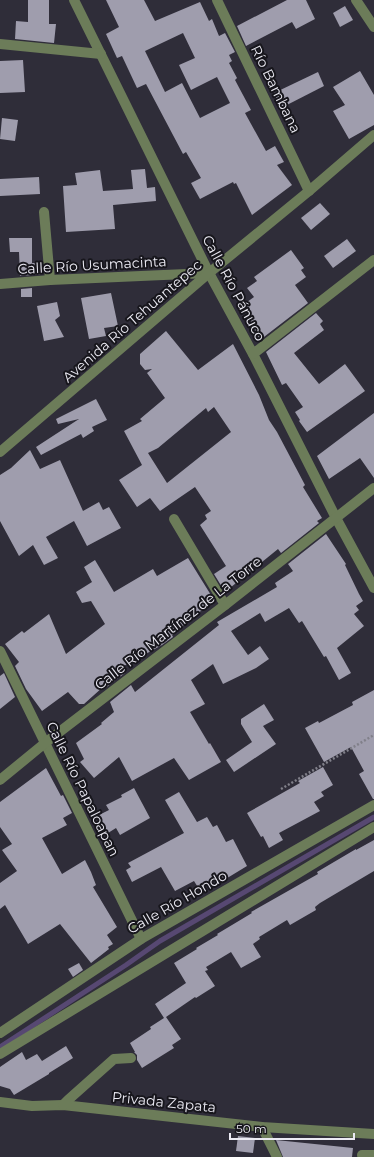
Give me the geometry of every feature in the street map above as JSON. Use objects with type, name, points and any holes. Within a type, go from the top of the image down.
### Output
[{"type":"street","name":"Calle Río Pánuco","points":[[74,0],[209,273],[253,354],[336,518],[374,588]]},
{"type":"street","name":"Río Bambana","points":[[217,0],[309,191]]},
{"type":"street","points":[[356,0],[374,26]]},
{"type":"street","points":[[0,44],[101,54]]},
{"type":"street","name":"Avenida Río Tehuantepec","points":[[0,452],[209,273],[309,191],[374,135]]},
{"type":"street","points":[[44,212],[50,280]]},
{"type":"street","points":[[253,354],[374,260]]},
{"type":"street","name":"Calle Río Usumacinta","points":[[0,284],[50,280],[209,273]]},
{"type":"street","name":"Calle Río Martínez de La Torre","points":[[0,780],[45,743],[374,488]]},
{"type":"street","points":[[174,519],[225,605]]},
{"type":"street","name":"Calle Río Papaloapan","points":[[0,651],[141,939]]},
{"type":"street","name":"Calle Río Hondo","points":[[0,1033],[141,939],[374,805]]},
{"type":"street","points":[[0,1054],[374,827]]},
{"type":"street","points":[[63,1105],[114,1059],[131,1058]]},
{"type":"street","name":"Privada Zapata","points":[[0,1102],[32,1106],[63,1105],[262,1127],[374,1134]]},
{"type":"street","points":[[262,1127],[277,1157]]},
{"type":"street","points":[[362,1155],[374,1155]]},
{"type":"path","points":[[281,789],[374,734]]},
{"type":"building","points":[[28,0],[49,0],[49,24],[56,24],[54,43],[15,39],[16,21],[28,22]]},
{"type":"building","points":[[106,0],[144,0],[155,21],[200,2],[209,21],[212,19],[219,36],[225,33],[235,52],[229,55],[232,61],[229,63],[237,78],[235,80],[251,110],[245,113],[266,151],[275,146],[284,162],[277,165],[292,185],[252,215],[236,183],[234,184],[233,182],[200,199],[191,183],[201,178],[186,152],[183,154],[146,84],[137,88],[122,56],[117,58],[106,34],[119,27]],"holes":[[[183,33],[195,58],[179,65],[191,90],[217,77],[230,103],[200,118],[182,83],[165,92],[145,51]]]},
{"type":"building","points":[[287,0],[306,0],[315,19],[296,29],[292,22],[246,46],[237,26]]},
{"type":"building","points":[[345,6],[353,20],[340,27],[333,13]]},
{"type":"building","points":[[23,60],[25,92],[0,93],[0,61]]},
{"type":"building","points":[[360,71],[374,95],[374,125],[349,139],[333,111],[345,105],[333,87]]},
{"type":"building","points":[[318,72],[324,86],[281,108],[274,93]]},
{"type":"building","points":[[2,118],[18,120],[15,141],[0,139]]},
{"type":"building","points":[[145,169],[147,188],[155,187],[156,201],[113,205],[115,229],[66,232],[63,186],[77,185],[75,173],[100,170],[103,191],[133,189],[131,170]]},
{"type":"building","points":[[39,177],[40,194],[0,196],[0,179]]},
{"type":"building","points":[[320,203],[330,214],[311,230],[301,218]]},
{"type":"building","points":[[9,238],[32,238],[32,263],[42,263],[43,274],[20,276],[19,252],[10,252]]},
{"type":"building","points":[[347,239],[356,251],[333,268],[324,256]]},
{"type":"building","points":[[291,250],[304,268],[301,270],[306,277],[295,285],[308,303],[260,340],[243,305],[254,297],[247,288],[257,281],[254,277]]},
{"type":"building","points":[[32,288],[32,297],[21,297],[21,289]]},
{"type":"building","points":[[111,293],[118,326],[104,328],[106,336],[89,339],[81,298]]},
{"type":"building","points":[[57,302],[60,316],[55,320],[64,337],[44,341],[37,306]]},
{"type":"building","points":[[316,313],[323,321],[320,324],[324,330],[294,353],[319,384],[345,364],[365,391],[307,432],[299,421],[300,420],[295,412],[303,407],[286,383],[282,385],[266,352]]},
{"type":"building","points":[[166,331],[198,370],[233,344],[259,395],[269,420],[305,485],[303,487],[322,518],[317,521],[319,523],[281,553],[278,549],[225,592],[214,574],[226,566],[200,525],[207,519],[205,515],[211,511],[195,487],[160,511],[150,498],[137,507],[119,480],[142,465],[124,431],[142,421],[140,419],[165,398],[147,373],[152,369],[145,370],[140,364],[140,354]],"holes":[[[214,407],[231,432],[167,483],[148,453],[158,448],[206,408],[208,412]]]},
{"type":"building","points":[[96,399],[107,420],[92,427],[94,431],[83,438],[81,434],[41,455],[36,447],[79,419],[58,424],[56,419]]},
{"type":"building","points":[[374,413],[374,478],[360,458],[329,479],[317,456]]},
{"type":"building","points":[[30,450],[40,469],[60,460],[83,511],[99,502],[103,510],[109,507],[121,528],[87,546],[74,521],[46,537],[58,558],[44,565],[33,545],[19,556],[0,521],[0,475],[11,468]]},
{"type":"building","points":[[326,534],[346,564],[345,565],[363,601],[356,606],[359,610],[354,614],[364,626],[337,648],[351,673],[339,680],[326,656],[324,657],[302,621],[299,623],[289,608],[265,622],[260,613],[231,631],[248,655],[260,646],[269,659],[256,668],[223,684],[213,664],[191,680],[205,704],[190,712],[221,762],[189,780],[174,758],[132,781],[119,757],[94,778],[80,762],[84,759],[76,743],[102,724],[101,723],[114,712],[110,702],[131,685],[135,692],[219,625],[217,622],[277,587],[275,583],[293,571],[288,564]]},
{"type":"building","points":[[188,558],[214,600],[172,635],[173,637],[162,645],[122,667],[125,673],[104,689],[103,687],[84,704],[79,704],[68,692],[42,711],[26,689],[15,666],[19,662],[5,644],[22,631],[24,633],[49,614],[66,654],[105,624],[91,601],[82,603],[76,592],[92,582],[84,567],[95,560],[114,592],[153,569],[157,576]]},
{"type":"building","points":[[4,673],[15,697],[0,709],[0,676]]},
{"type":"building","points":[[374,690],[373,799],[359,774],[364,771],[351,747],[324,762],[305,728],[318,721],[319,723],[353,705],[352,702]]},
{"type":"building","points":[[264,704],[274,720],[263,726],[276,744],[234,772],[226,760],[252,742],[241,724],[241,719]]},
{"type":"building","points":[[323,767],[333,785],[321,792],[324,796],[314,802],[320,811],[279,833],[283,840],[269,848],[263,836],[261,837],[247,813],[300,783],[298,781]]},
{"type":"building","points":[[46,768],[61,796],[63,795],[72,813],[63,818],[67,825],[42,838],[62,874],[85,860],[96,885],[93,887],[117,927],[107,935],[113,944],[91,963],[60,924],[28,944],[5,905],[0,909],[0,883],[17,871],[2,850],[12,844],[0,827],[0,802]]},
{"type":"building","points":[[134,788],[150,818],[120,835],[116,828],[108,833],[99,815],[109,810],[106,805],[122,797],[121,795]]},
{"type":"building","points":[[179,792],[197,822],[207,817],[213,827],[217,825],[226,842],[233,839],[247,866],[224,880],[222,876],[199,889],[194,881],[175,891],[161,867],[132,882],[126,870],[131,867],[128,863],[184,833],[165,800]]},
{"type":"building","points":[[374,840],[374,871],[320,903],[315,907],[316,910],[290,925],[287,920],[259,937],[260,939],[253,944],[261,957],[241,968],[231,952],[206,967],[208,970],[205,971],[215,986],[196,998],[195,997],[166,1017],[181,1039],[172,1045],[174,1048],[142,1068],[130,1043],[164,1018],[155,1004],[186,983],[174,963],[218,935],[217,934],[252,913],[251,912],[318,874],[317,872],[356,849]]},
{"type":"building","points":[[79,963],[83,970],[73,977],[68,969]]},
{"type":"building","points":[[66,1046],[73,1058],[49,1074],[14,1095],[10,1089],[0,1086],[0,1067],[22,1052],[26,1060],[37,1054],[42,1061]]},
{"type":"building","points":[[238,1136],[255,1138],[253,1153],[236,1151]]},
{"type":"building","points":[[276,1140],[353,1148],[352,1157],[283,1157]]},
{"type":"waterway","points":[[0,1047],[126,965],[160,941],[374,817]]}]
